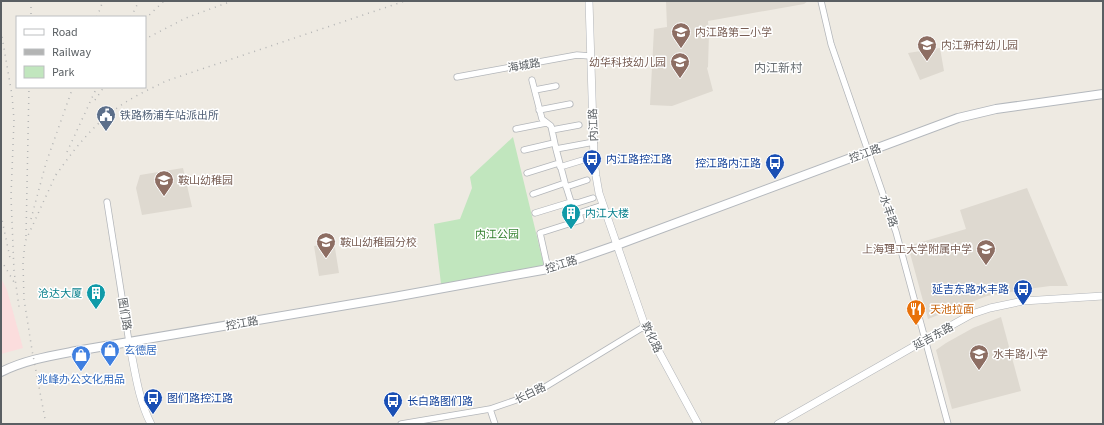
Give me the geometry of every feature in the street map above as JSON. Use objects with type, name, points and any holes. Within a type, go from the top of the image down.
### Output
[{"type":"main road","name":"控江路","points":[[1,372],[16,364],[43,357],[548,269],[617,245],[938,125],[976,113],[1019,105],[1103,94]]},
{"type":"street","name":"内江路","points":[[589,1],[596,176],[599,193],[617,245]]},
{"type":"street","name":"水丰路","points":[[821,1],[831,44],[896,232],[948,424]]},
{"type":"street","name":"海城路","points":[[457,77],[577,55],[590,56]]},
{"type":"street","points":[[532,80],[542,119],[551,126],[565,185],[571,202]]},
{"type":"street","points":[[535,90],[556,86]]},
{"type":"street","points":[[539,110],[570,104]]},
{"type":"street","points":[[516,129],[546,123]]},
{"type":"street","points":[[552,130],[579,125]]},
{"type":"street","points":[[556,149],[594,142]]},
{"type":"street","points":[[524,150],[554,143]]},
{"type":"street","points":[[527,173],[584,160]]},
{"type":"street","points":[[533,194],[587,180]]},
{"type":"street","points":[[536,213],[571,202],[577,204],[593,198]]},
{"type":"street","name":"图们路","points":[[107,202],[138,389],[142,405],[151,424]]},
{"type":"street","points":[[548,269],[540,233],[581,220],[579,213],[603,205]]},
{"type":"street","name":"敦化路","points":[[617,245],[645,326],[698,424]]},
{"type":"street","name":"延吉东路","points":[[778,424],[972,314],[990,308],[1043,299],[1103,296]]},
{"type":"street","name":"长白路","points":[[401,424],[490,409],[522,398],[544,387],[645,326]]},
{"type":"street","points":[[490,409],[495,424]]},
{"type":"shaded area","points":[[666,1],[808,1],[804,4],[708,21],[709,33],[707,68],[713,91],[672,106],[650,105],[654,29],[667,27]]},
{"type":"shaded area","name":"内江新村幼儿园","points":[[940,48],[944,71],[920,80],[908,53]]},
{"type":"shaded area","name":"鞍山幼稚园","points":[[183,168],[192,207],[142,215],[136,188],[140,175]]},
{"type":"shaded area","name":"上海理工大学附属中学","points":[[1027,188],[1068,286],[1050,286],[987,296],[928,319],[908,246],[966,229],[960,210]]},
{"type":"shaded area","name":"鞍山幼稚园分校","points":[[334,242],[339,273],[319,276],[314,246]]},
{"type":"shaded area","points":[[1,278],[7,290],[23,348],[1,354]]},
{"type":"shaded area","name":"水丰路小学","points":[[1001,317],[1021,391],[952,409],[936,350],[973,328]]},
{"type":"green space","name":"内江公园","points":[[513,137],[544,266],[441,284],[434,224],[460,219],[472,188],[470,177]]},
{"type":"railway","points":[[31,1],[31,16]]},
{"type":"railway","points":[[97,16],[103,1]]},
{"type":"railway","points":[[132,16],[139,1]]},
{"type":"railway","points":[[146,18],[164,1]]},
{"type":"railway","points":[[146,40],[186,18],[232,1]]},
{"type":"railway","points":[[56,175],[73,151],[102,120],[113,111],[145,91],[166,81],[405,1]]},
{"type":"railway","points":[[1,31],[12,95],[14,120],[11,196],[14,271],[19,307]]},
{"type":"railway","points":[[26,236],[29,88]]},
{"type":"railway","points":[[31,219],[46,163],[73,88]]},
{"type":"railway","points":[[67,152],[97,88]]},
{"type":"railway","points":[[95,100],[103,88]]},
{"type":"railway","points":[[46,424],[24,299],[23,263],[25,242],[58,170]]},
{"type":"railway","points":[[1,215],[10,258]]},
{"type":"railway","points":[[1,260],[14,282]]},
{"type":"place","name":"内江路第二小学","points":[[681,49]]},
{"type":"place","name":"内江新村幼儿园","points":[[927,62]]},
{"type":"place","name":"幼华科技幼儿园","points":[[680,79]]},
{"type":"place","name":"铁路杨浦车站派出所","points":[[106,132]]},
{"type":"place","name":"内江路控江路","points":[[592,176]]},
{"type":"place","name":"控江路内江路","points":[[775,180]]},
{"type":"place","name":"鞍山幼稚园","points":[[164,197]]},
{"type":"place","name":"内江大楼","points":[[571,230]]},
{"type":"place","name":"鞍山幼稚园分校","points":[[326,259]]},
{"type":"place","name":"上海理工大学附属中学","points":[[986,266]]},
{"type":"place","name":"延吉东路水丰路","points":[[1023,306]]},
{"type":"place","name":"沧达大厦","points":[[96,310]]},
{"type":"place","name":"天池拉面","points":[[916,326]]},
{"type":"place","name":"玄德居","points":[[110,367]]},
{"type":"place","name":"水丰路小学","points":[[979,371]]},
{"type":"place","name":"兆峰办公文化用品","points":[[81,372]]},
{"type":"place","name":"图们路控江路","points":[[153,415]]},
{"type":"place","name":"长白路图们路","points":[[393,418]]},
{"type":"district","name":"内江新村","points":[[778,68]]}]
